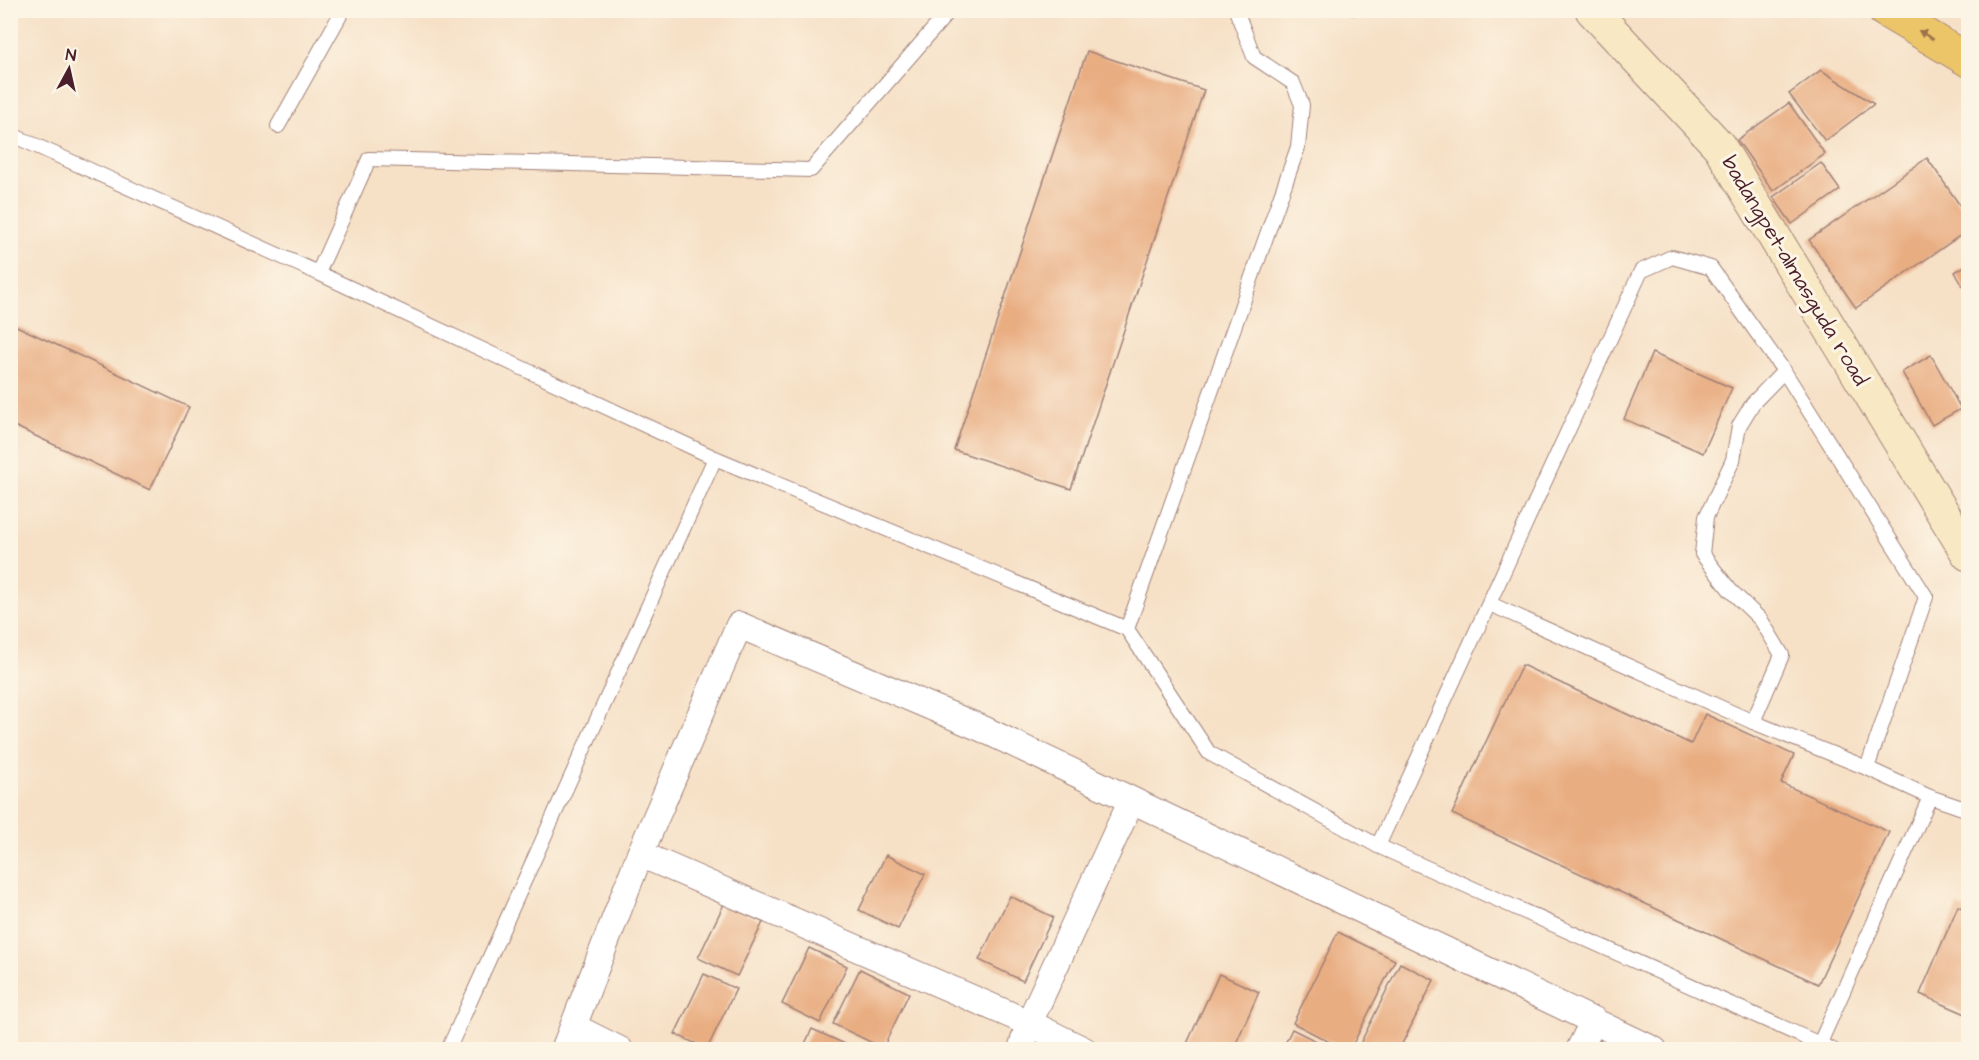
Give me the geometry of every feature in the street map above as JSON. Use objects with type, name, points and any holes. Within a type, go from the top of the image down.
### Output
[{"type":"highway","points":[[1884,10],[1968,60]]},
{"type":"street","name":"badangpet-almasguda road","points":[[1592,10],[1719,146],[1968,554]]},
{"type":"street","points":[[620,1050],[569,1038],[640,854],[739,625],[983,729],[1654,1050]]},
{"type":"street","points":[[1021,1050],[1029,1023],[1131,801]]},
{"type":"street","points":[[640,854],[1029,1023],[1084,1050]]},
{"type":"street","points":[[1579,1050],[1594,1020]]},
{"type":"lane","points":[[318,273],[369,159],[811,170],[950,10]]},
{"type":"lane","points":[[1127,629],[1298,147],[1302,105],[1293,83],[1254,57],[1236,10]]},
{"type":"lane","points":[[278,126],[338,12]]},
{"type":"lane","points":[[11,135],[318,273],[715,458],[1127,629],[1209,753],[1378,846],[1833,1050]]},
{"type":"lane","points":[[1378,846],[1641,271],[1672,257],[1711,268],[1784,371],[1926,597],[1867,768]]},
{"type":"lane","points":[[1753,722],[1782,656],[1761,620],[1730,590],[1702,554],[1706,517],[1733,460],[1739,426],[1753,403],[1784,371]]},
{"type":"lane","points":[[448,1050],[715,458]]},
{"type":"lane","points":[[1490,604],[1753,722],[1867,768],[1930,797],[1968,810]]},
{"type":"lane","points":[[1820,1043],[1930,797]]},
{"type":"building","points":[[1333,10],[1353,10],[1353,15]]},
{"type":"building","points":[[1087,51],[1204,90],[1071,489],[954,450]]},
{"type":"building","points":[[1821,70],[1874,104],[1825,141],[1789,94]]},
{"type":"building","points":[[1789,103],[1825,154],[1773,191],[1737,140]]},
{"type":"building","points":[[1927,158],[1968,217],[1968,230],[1856,308],[1809,240]]},
{"type":"building","points":[[1821,163],[1840,190],[1792,224],[1773,197]]},
{"type":"building","points":[[1968,264],[1968,295],[1955,272]]},
{"type":"building","points":[[10,323],[189,407],[150,490],[10,424]]},
{"type":"building","points":[[1652,353],[1732,388],[1703,453],[1624,419]]},
{"type":"building","points":[[1931,355],[1961,409],[1932,425],[1902,372]]},
{"type":"building","points":[[1522,665],[1691,744],[1705,714],[1794,755],[1781,783],[1889,832],[1818,984],[1452,814]]},
{"type":"building","points":[[886,855],[925,874],[898,929],[859,910]]},
{"type":"building","points":[[1010,896],[1053,917],[1023,981],[979,960]]},
{"type":"building","points":[[724,904],[763,922],[737,976],[698,958]]},
{"type":"building","points":[[1958,906],[1968,911],[1968,1015],[1920,994]]},
{"type":"building","points":[[1338,932],[1395,960],[1350,1050],[1345,1050],[1293,1023]]},
{"type":"building","points":[[809,948],[847,966],[820,1023],[782,1004]]},
{"type":"building","points":[[1400,963],[1434,980],[1399,1050],[1357,1050]]},
{"type":"building","points":[[860,969],[909,993],[883,1048],[833,1024]]},
{"type":"building","points":[[704,974],[736,989],[707,1049],[675,1034]]},
{"type":"building","points":[[1219,974],[1259,992],[1233,1050],[1184,1050]]},
{"type":"building","points":[[812,1029],[847,1045],[845,1050],[802,1050]]},
{"type":"building","points":[[1292,1029],[1334,1050],[1282,1050]]}]
